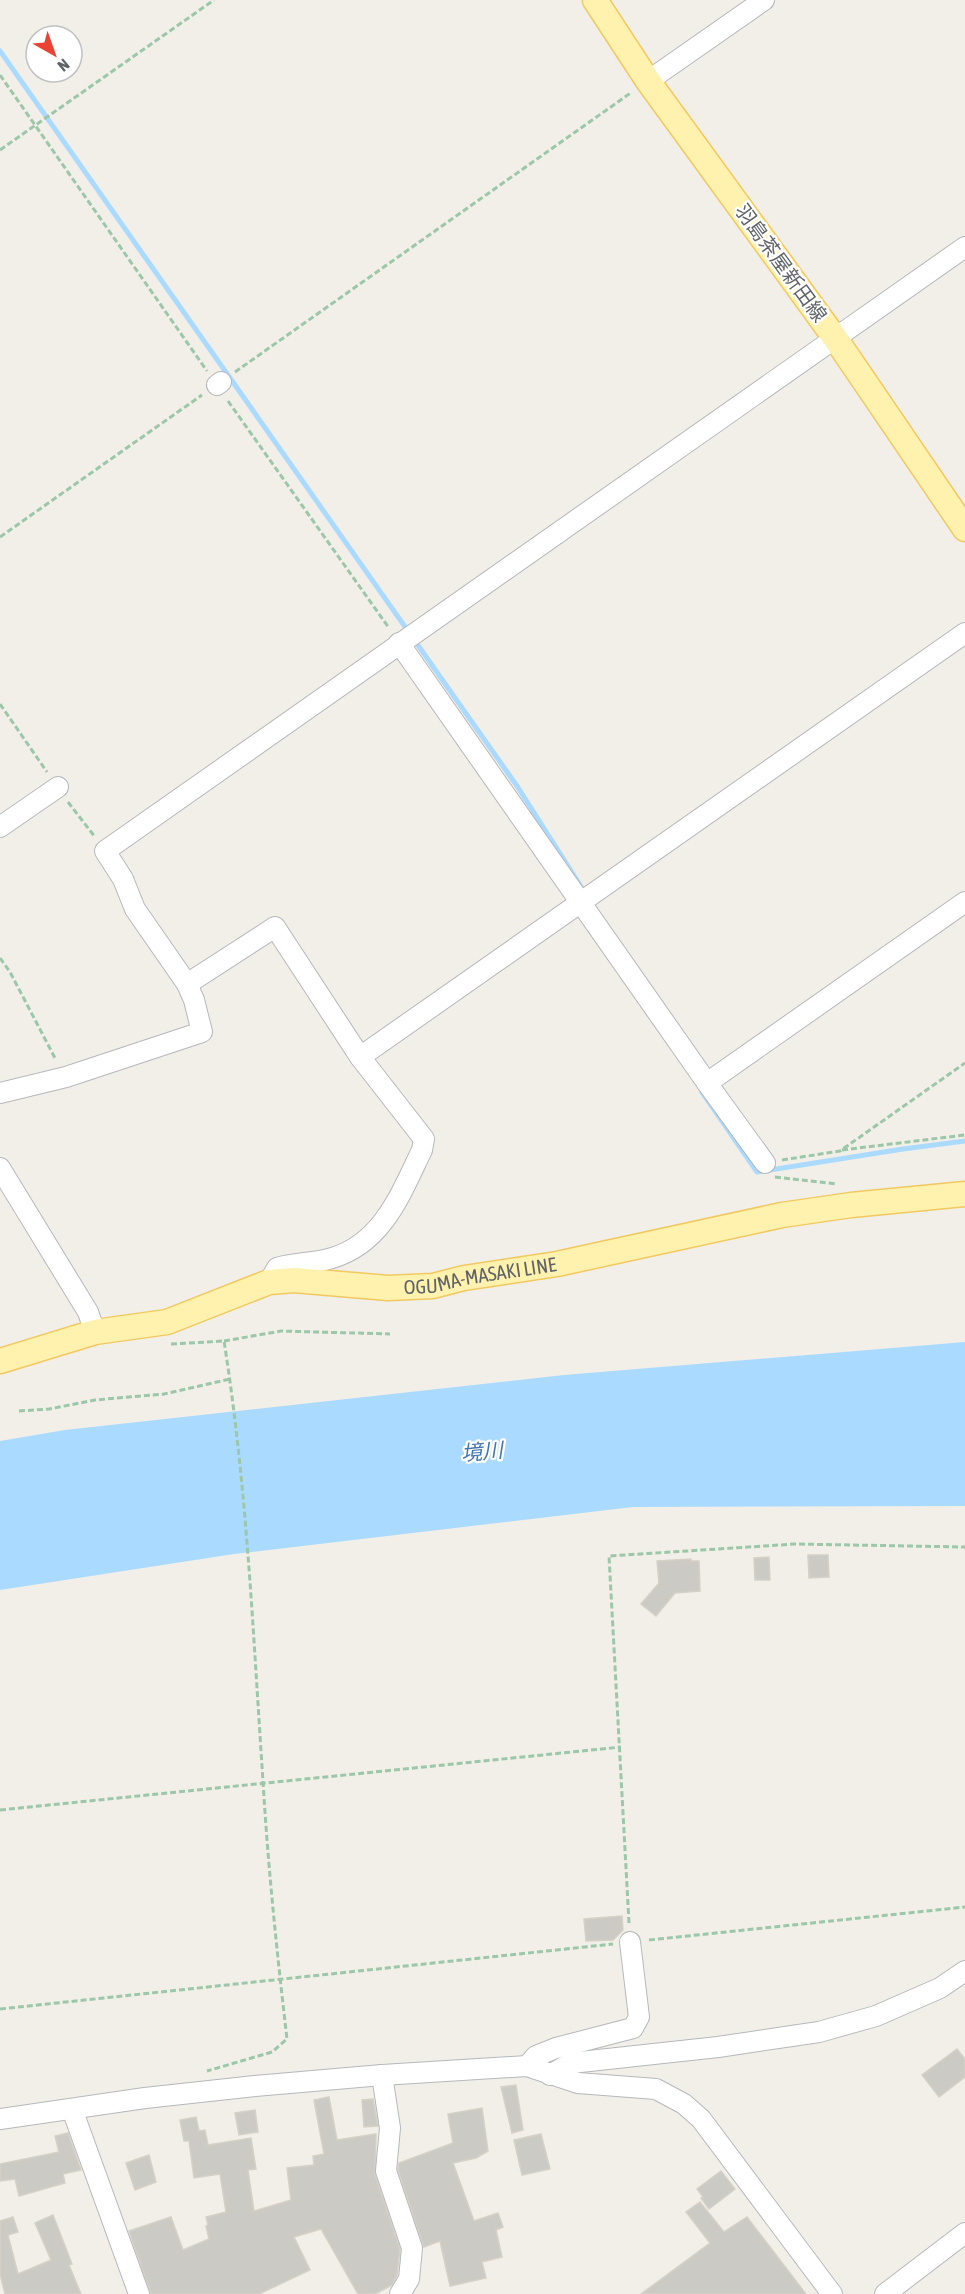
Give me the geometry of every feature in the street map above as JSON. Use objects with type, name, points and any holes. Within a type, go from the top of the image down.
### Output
[{"type":"main road","name":"羽島茶屋新田線","points":[[595,0],[648,81],[836,338],[965,529]]},
{"type":"main road","name":"OGUMA-MASAKI LINE","points":[[0,1361],[95,1332],[167,1322],[269,1282],[294,1280],[388,1287],[433,1286],[556,1264],[782,1215],[851,1205],[965,1194]]},
{"type":"street","points":[[648,81],[764,0]]},
{"type":"street","points":[[0,1093],[66,1077],[202,1032],[194,1000],[187,984],[135,909],[123,879],[105,851],[965,247]]},
{"type":"street","points":[[360,1057],[965,633]]},
{"type":"street","points":[[399,643],[765,1163]]},
{"type":"street","points":[[0,827],[58,787]]},
{"type":"street","points":[[707,1083],[965,902]]},
{"type":"street","points":[[187,984],[275,927],[360,1057],[423,1139],[423,1150],[384,1224],[358,1247],[328,1259],[292,1263],[277,1268],[269,1282]]},
{"type":"street","points":[[0,1168],[88,1312],[95,1332]]},
{"type":"street","points":[[526,2066],[536,2056],[556,2048],[633,2028],[639,2018],[630,1942]]},
{"type":"street","points":[[550,2075],[571,2063],[718,2048],[819,2032],[876,2016],[940,1988],[965,1971]]},
{"type":"street","points":[[0,2119],[146,2098],[382,2074],[526,2066],[578,2083],[656,2089],[684,2104],[701,2120],[832,2294]]},
{"type":"street","points":[[382,2074],[390,2128],[386,2171],[412,2248],[409,2279],[400,2294]]},
{"type":"street","points":[[72,2109],[139,2294]]},
{"type":"street","points":[[885,2294],[965,2233]]},
{"type":"path","points":[[0,150],[214,0]]},
{"type":"path","points":[[0,75],[219,383],[399,643]]},
{"type":"path","points":[[0,537],[648,81]]},
{"type":"path","points":[[0,958],[10,972],[66,1077]]},
{"type":"path","points":[[840,1151],[965,1062]]},
{"type":"path","points":[[765,1163],[965,1135]]},
{"type":"path","points":[[168,1344],[224,1341],[281,1331],[390,1334]]},
{"type":"path","points":[[198,2074],[272,2052],[287,2039],[263,1784],[250,1572],[232,1390],[224,1341]]},
{"type":"path","points":[[20,1411],[49,1409],[95,1400],[164,1394],[230,1379]]},
{"type":"path","points":[[630,1942],[609,1556],[795,1544],[965,1548]]},
{"type":"path","points":[[0,1810],[621,1747]]},
{"type":"path","points":[[0,2009],[965,1907]]},
{"type":"water","name":"境川","points":[[965,1342],[965,1506],[633,1507],[234,1554],[0,1590],[0,1441],[65,1430],[564,1375]]},
{"type":"building","points":[[808,1555],[828,1555],[829,1577],[809,1578]]},
{"type":"building","points":[[769,1557],[770,1580],[755,1580],[754,1558]]},
{"type":"building","points":[[691,1559],[691,1561],[699,1561],[700,1591],[675,1593],[656,1616],[641,1604],[659,1583],[657,1561]]},
{"type":"building","points":[[622,1916],[623,1930],[613,1940],[586,1941],[584,1919]]},
{"type":"building","points":[[957,2049],[965,2059],[965,2077],[939,2097],[922,2075]]},
{"type":"building","points":[[516,2085],[523,2130],[512,2133],[501,2087]]},
{"type":"building","points":[[329,2097],[337,2140],[376,2134],[375,2175],[400,2249],[397,2275],[392,2285],[375,2294],[358,2294],[321,2229],[294,2237],[310,2270],[259,2294],[151,2294],[129,2231],[171,2217],[183,2250],[209,2239],[206,2217],[226,2212],[220,2174],[194,2178],[189,2141],[184,2141],[180,2120],[196,2117],[199,2131],[205,2130],[208,2145],[251,2138],[256,2169],[248,2170],[254,2211],[291,2200],[287,2168],[314,2165],[313,2156],[324,2154],[314,2100]]},
{"type":"building","points":[[373,2099],[378,2126],[364,2127],[362,2100]]},
{"type":"building","points":[[482,2108],[488,2151],[476,2158],[453,2163],[474,2221],[498,2213],[503,2227],[496,2230],[502,2257],[482,2262],[486,2278],[450,2286],[440,2241],[424,2247],[398,2170],[399,2163],[453,2143],[448,2114]]},
{"type":"building","points":[[255,2110],[258,2132],[239,2135],[235,2113]]},
{"type":"building","points":[[68,2133],[81,2170],[63,2174],[65,2183],[19,2196],[15,2179],[0,2181],[0,2164],[59,2152],[55,2136]]},
{"type":"building","points":[[541,2134],[550,2169],[522,2175],[514,2140]]},
{"type":"building","points":[[149,2155],[156,2182],[135,2190],[126,2163]]},
{"type":"building","points":[[721,2171],[735,2189],[709,2209],[697,2189]]},
{"type":"building","points":[[700,2202],[724,2232],[747,2217],[806,2294],[641,2294],[710,2243],[686,2212]]},
{"type":"building","points":[[53,2215],[81,2294],[5,2294],[0,2274],[0,2221],[13,2217],[18,2232],[8,2235],[18,2274],[51,2260],[35,2223]]},
{"type":"waterway","points":[[0,51],[517,786],[582,888]]},
{"type":"waterway","points":[[702,1092],[757,1172],[965,1141]]}]
